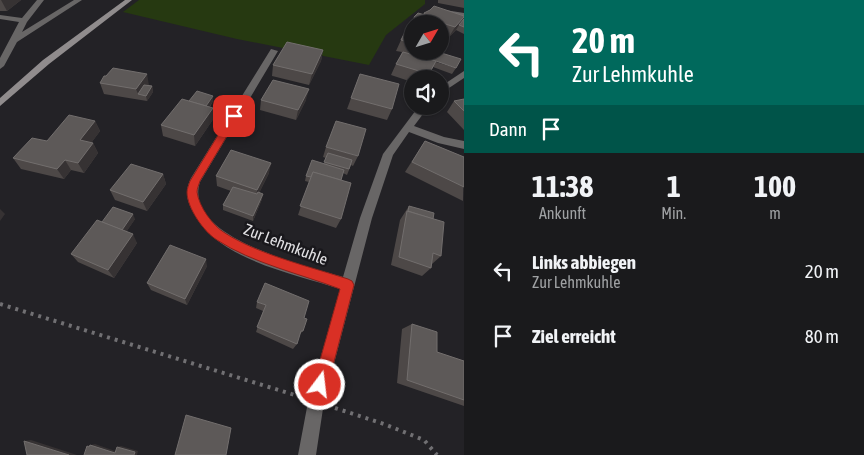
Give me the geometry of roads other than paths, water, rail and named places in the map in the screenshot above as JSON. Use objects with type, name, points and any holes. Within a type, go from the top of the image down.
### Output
[{"type":"main road","points":[[0,102],[89,29],[129,0]]},
{"type":"street","points":[[0,66],[24,21],[41,0]]},
{"type":"street","points":[[15,40],[79,0]]},
{"type":"street","points":[[448,12],[464,15]]},
{"type":"street","points":[[0,17],[24,21]]},
{"type":"street","name":"Zur Lehmkuhle","points":[[274,51],[195,181],[192,192],[196,206],[219,236],[245,249],[348,285]]},
{"type":"street","points":[[449,85],[464,74]]},
{"type":"street","points":[[307,455],[316,402],[366,218],[388,154],[417,115]]},
{"type":"street","points":[[407,127],[442,140],[464,145]]}]
